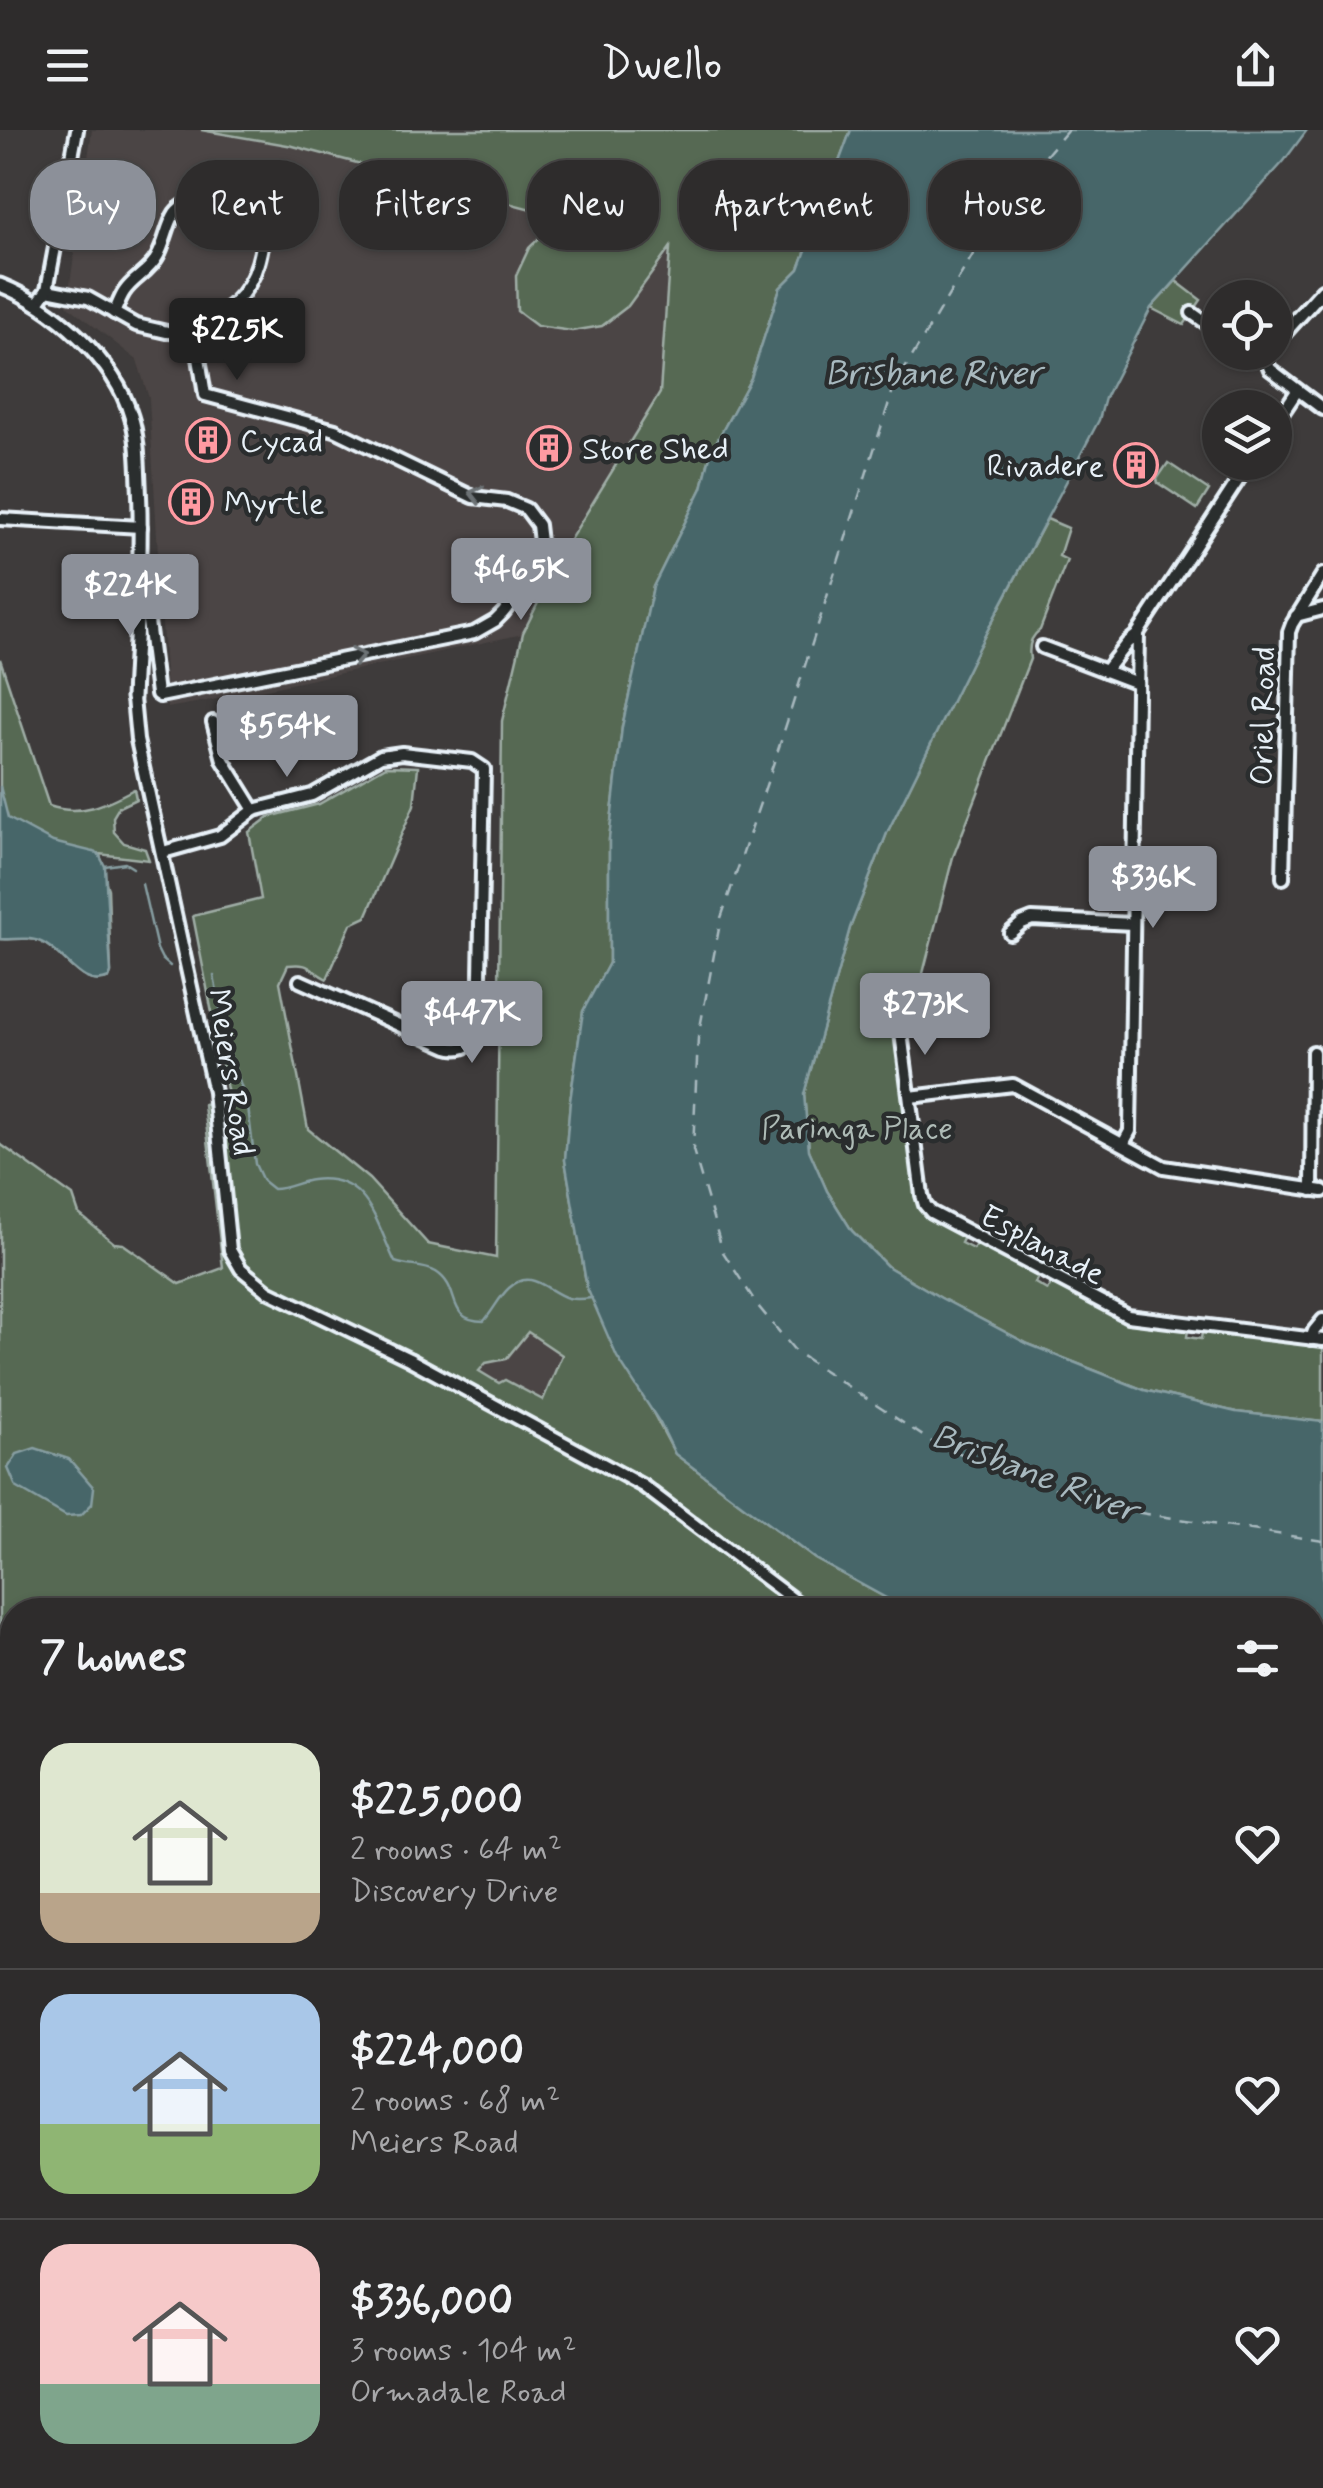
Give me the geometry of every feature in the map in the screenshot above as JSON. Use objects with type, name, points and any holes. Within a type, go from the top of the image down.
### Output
[{"type":"street","points":[[37,304],[47,290],[78,130]]},
{"type":"street","points":[[47,290],[88,298],[114,313],[136,325],[195,333],[248,287],[264,242],[266,214],[206,202],[184,204],[176,211],[154,263],[124,292],[114,313]]},
{"type":"street","name":"Meiers Road","points":[[0,284],[37,304],[78,336],[106,366],[132,417],[142,527],[132,698],[137,740],[214,1092],[230,1250],[241,1269],[268,1291],[409,1359],[643,1486],[790,1598]]},
{"type":"street","points":[[1292,324],[1323,290]]},
{"type":"street","points":[[1192,313],[1202,320]]},
{"type":"street","points":[[140,556],[156,694],[160,696],[474,633],[495,621],[514,600],[540,551],[538,524],[526,510],[507,501],[473,497],[335,430],[204,395],[195,333]]},
{"type":"street","points":[[1273,370],[1323,409]]},
{"type":"street","points":[[1292,398],[1297,391]]},
{"type":"street","points":[[1105,671],[1138,633],[1238,480]]},
{"type":"street","points":[[0,519],[142,527]]},
{"type":"street","name":"Oriel Road","points":[[1283,878],[1289,632],[1323,574]]},
{"type":"street","name":"Oriel Road","points":[[1296,616],[1323,608]]},
{"type":"street","points":[[1123,1144],[1130,1131],[1138,633]]},
{"type":"street","points":[[1042,647],[1136,683]]},
{"type":"street","points":[[213,722],[220,756],[254,810]]},
{"type":"street","points":[[162,852],[220,836],[254,810],[312,795],[374,758],[390,754],[472,762],[484,769],[479,1018],[478,1034],[472,1043],[454,1049],[300,982]]},
{"type":"street","points":[[1010,933],[1032,919],[1133,924]]},
{"type":"street","name":"Esplanade","points":[[900,1025],[922,1196],[931,1212],[1128,1316],[1317,1340]]},
{"type":"street","points":[[910,1098],[1013,1085],[1164,1166],[1318,1191],[1313,1052]]},
{"type":"street","points":[[1317,1340],[1314,1330],[1323,1320]]},
{"type":"shaded area","points":[[92,130],[201,130],[346,160],[339,160],[339,250],[507,250],[507,202],[527,207],[527,250],[659,250],[659,242],[670,245],[660,393],[568,543],[523,634],[167,708],[149,398],[137,360],[67,305],[75,250],[156,250],[156,160],[88,160]]},
{"type":"shaded area","points":[[528,1332],[563,1355],[543,1400],[506,1380],[499,1383],[479,1372],[486,1363],[506,1359]]},
{"type":"green space","points":[[201,130],[851,130],[840,160],[679,160],[679,250],[806,250],[799,269],[780,288],[751,378],[711,452],[702,488],[653,587],[622,727],[609,839],[609,963],[583,1012],[565,1160],[587,1288],[675,1454],[815,1559],[886,1598],[0,1598],[0,1144],[73,1196],[79,1214],[114,1243],[123,1244],[180,1284],[223,1268],[204,1105],[229,1100],[193,916],[261,899],[249,832],[269,817],[319,804],[386,766],[418,767],[414,805],[366,917],[351,924],[327,979],[296,964],[288,965],[280,982],[308,1129],[369,1179],[428,1244],[496,1258],[502,721],[523,633],[568,543],[660,393],[670,248],[628,306],[602,326],[572,331],[537,326],[517,311],[516,276],[528,250],[659,250],[659,160],[527,160],[527,208],[507,203],[507,160],[346,160]],"holes":[[[528,1332],[562,1355],[543,1400],[505,1380],[499,1383],[479,1371],[486,1363],[506,1359]]]},
{"type":"green space","points":[[1176,281],[1201,300],[1184,325],[1151,308]]},
{"type":"green space","points":[[1168,463],[1209,490],[1197,509],[1158,483]]},
{"type":"green space","name":"Paringa Place","points":[[1047,519],[1068,528],[1059,556],[1067,560],[1040,630],[1030,643],[1030,659],[953,857],[910,1024],[893,1025],[918,1202],[926,1216],[964,1237],[961,1243],[973,1249],[977,1243],[1038,1277],[1035,1283],[1047,1290],[1051,1284],[1122,1320],[1188,1330],[1187,1337],[1201,1339],[1202,1332],[1323,1347],[1323,1422],[1236,1412],[1144,1390],[1028,1344],[941,1298],[887,1266],[852,1231],[827,1191],[809,1150],[804,1094],[850,928],[887,833]]},
{"type":"green space","points":[[0,659],[49,806],[83,809],[134,789],[136,799],[119,807],[113,817],[114,832],[124,843],[145,849],[149,860],[99,854],[108,889],[109,978],[99,981],[81,975],[50,947],[36,940],[0,939]]},
{"type":"water","name":"Brisbane River","points":[[851,130],[1307,130],[1284,161],[1151,308],[1105,398],[1099,420],[977,650],[887,833],[850,928],[804,1094],[809,1150],[827,1191],[852,1231],[887,1266],[1028,1344],[1144,1390],[1236,1412],[1323,1422],[1323,1598],[886,1598],[815,1559],[675,1454],[660,1423],[617,1357],[587,1288],[565,1160],[583,1011],[609,963],[609,839],[622,727],[653,587],[702,488],[711,452],[751,378],[780,288],[799,269],[806,250],[908,250],[908,160],[840,160]]},
{"type":"water","points":[[0,786],[8,818],[53,842],[98,853],[105,866],[109,978],[99,981],[82,975],[36,940],[0,939]]},
{"type":"water","points":[[35,1448],[69,1459],[94,1488],[92,1504],[81,1515],[66,1516],[16,1487],[8,1468],[17,1454]]},
{"type":"waterway","points":[[105,866],[125,863],[133,868]]},
{"type":"waterway","points":[[142,884],[157,949],[170,966]]},
{"type":"waterway","points":[[214,976],[227,1046],[248,1107],[255,1164],[263,1181],[273,1189],[312,1180],[346,1184],[367,1204],[395,1262],[436,1272],[449,1287],[458,1310],[472,1320],[484,1321],[509,1288],[525,1280],[568,1298],[592,1298]]},
{"type":"ferry route","points":[[1068,130],[1000,209],[894,387],[721,918],[698,1038],[693,1150],[723,1252],[758,1306],[796,1352],[935,1444],[1108,1508],[1323,1541]]},
{"type":"place","name":"Cycad","points":[[208,440]]},
{"type":"place","name":"Store Shed","points":[[549,448]]},
{"type":"place","name":"Rivadere","points":[[1136,465]]},
{"type":"place","name":"Myrtle","points":[[191,502]]}]
